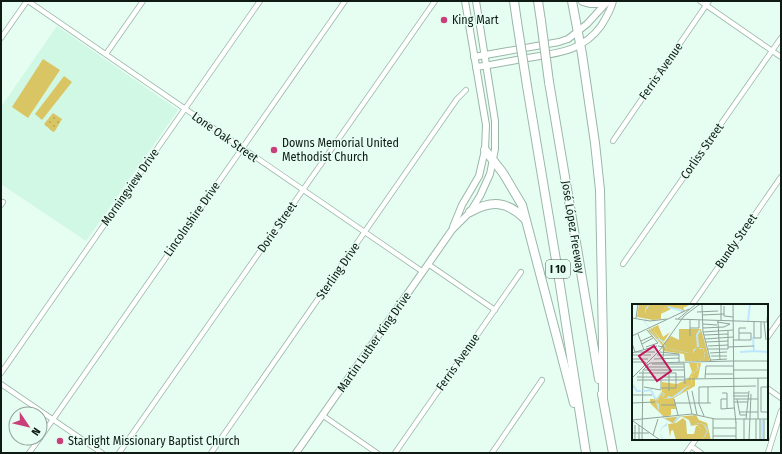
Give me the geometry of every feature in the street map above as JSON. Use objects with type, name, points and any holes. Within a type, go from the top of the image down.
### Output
[{"type":"highway","name":"José López Freeway","points":[[514,1],[586,453]]},
{"type":"highway","name":"José López Freeway","points":[[538,1],[549,82],[581,278],[613,453]]},
{"type":"highway","points":[[572,1],[595,143],[600,190],[604,343],[603,399]]},
{"type":"highway","points":[[583,1],[590,3],[609,2]]},
{"type":"highway","points":[[485,150],[515,191],[522,206],[559,344],[586,453]]},
{"type":"highway","points":[[470,212],[480,207],[498,204],[512,208],[526,219]]},
{"type":"main road","name":"Martin Luther King Drive","points":[[452,230],[462,205],[479,176],[485,150],[486,125],[465,1]]},
{"type":"main road","name":"Martin Luther King Drive","points":[[296,453],[452,230],[470,212],[486,184],[494,161],[495,121],[476,1]]},
{"type":"main road","points":[[474,56],[559,42],[568,39],[578,32],[609,2],[611,9],[599,28],[591,37],[580,45],[561,52],[476,67]]},
{"type":"street","points":[[2,35],[27,1]]},
{"type":"street","name":"Lone Oak Street","points":[[27,1],[423,272]]},
{"type":"street","points":[[106,54],[144,1]]},
{"type":"street","name":"Morningview Drive","points":[[1,373],[260,1]]},
{"type":"street","name":"Lincolnshire Drive","points":[[48,427],[345,1]]},
{"type":"street","name":"Dorie Street","points":[[119,453],[435,1]]},
{"type":"street","points":[[700,1],[708,3],[781,57]]},
{"type":"street","name":"Ferris Avenue","points":[[613,140],[708,3]]},
{"type":"street","name":"Corliss Street","points":[[623,264],[781,38]]},
{"type":"street","name":"Sterling Drive","points":[[211,453],[457,99],[466,90]]},
{"type":"street","name":"Bundy Street","points":[[693,304],[781,177]]},
{"type":"street","points":[[428,264],[495,310]]},
{"type":"street","name":"Ferris Avenue","points":[[395,453],[521,272]]},
{"type":"street","points":[[768,337],[781,318]]},
{"type":"street","points":[[492,453],[542,380]]},
{"type":"street","points":[[1,384],[102,453]]},
{"type":"street","points":[[768,389],[781,398]]},
{"type":"street","points":[[768,453],[781,411]]},
{"type":"street","points":[[322,415],[376,453]]},
{"type":"street","points":[[686,453],[695,440]]},
{"type":"street","points":[[691,446],[701,453]]},
{"type":"shaded area","points":[[57,26],[178,110],[86,241],[1,184],[1,107]]},
{"type":"shaded area","points":[[43,59],[60,70],[28,118],[12,107]]},
{"type":"shaded area","points":[[64,76],[72,82],[42,120],[35,114]]},
{"type":"shaded area","points":[[53,113],[62,119],[53,132],[44,124]]},
{"type":"place","name":"King Mart","points":[[444,20]]},
{"type":"place","name":"Downs Memorial United Methodist Church","points":[[274,150]]},
{"type":"place","name":"Starlight Missionary Baptist Church","points":[[60,441]]}]
